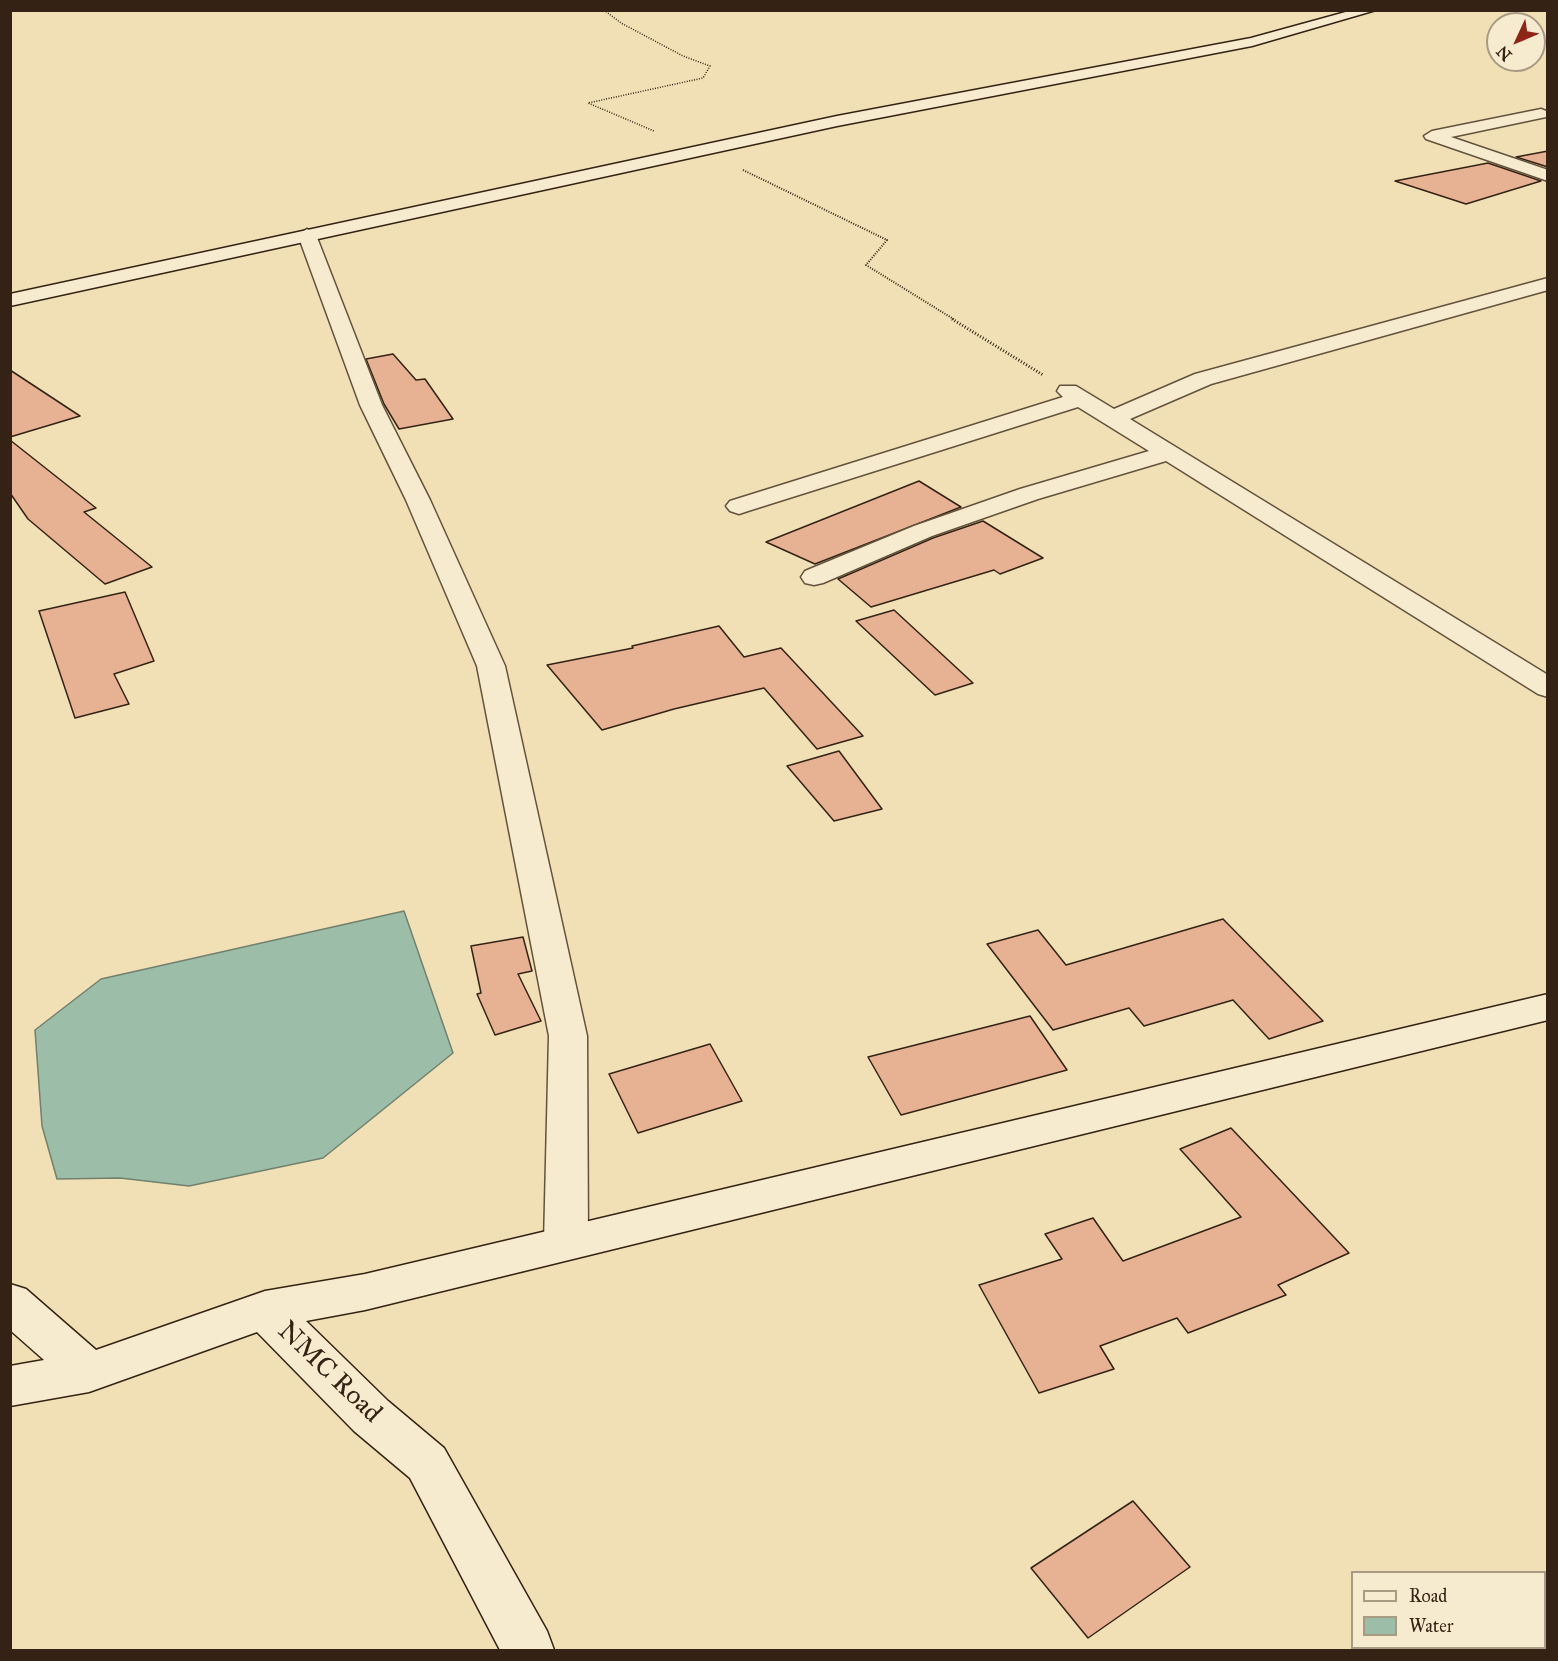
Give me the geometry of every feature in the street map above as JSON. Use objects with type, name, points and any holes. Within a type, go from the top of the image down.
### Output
[{"type":"street","points":[[10,300],[906,107],[1252,42],[1370,10]]},
{"type":"street","points":[[1541,114],[1432,136],[1548,176]]},
{"type":"street","points":[[1502,122],[1538,134]]},
{"type":"street","points":[[308,236],[371,405],[418,500],[491,666],[568,1036],[566,1243]]},
{"type":"street","points":[[1114,418],[1203,379],[1548,284]]},
{"type":"street","points":[[739,506],[1075,395],[1407,598],[1548,688]]},
{"type":"street","points":[[814,577],[923,531],[1018,497],[1170,452]]},
{"type":"street","points":[[265,1310],[364,1292],[1548,1007]]},
{"type":"street","points":[[10,1302],[89,1372]]},
{"type":"street","name":"NMC Road","points":[[10,1386],[89,1372],[265,1310],[371,1416],[427,1463],[528,1650]]},
{"type":"path","points":[[604,10],[621,23],[672,50],[710,66],[703,78],[588,103],[702,150],[887,240],[866,265],[1075,395]]},
{"type":"water","points":[[404,911],[453,1053],[323,1158],[189,1186],[120,1178],[57,1179],[42,1126],[35,1030],[101,979]]},
{"type":"building","points":[[1548,151],[1548,167],[1516,157]]},
{"type":"building","points":[[1488,163],[1541,181],[1466,204],[1395,181]]},
{"type":"building","points":[[393,354],[416,380],[425,379],[453,419],[399,429],[384,404],[366,359]]},
{"type":"building","points":[[10,370],[80,416],[10,437]]},
{"type":"building","points":[[10,440],[96,508],[84,512],[152,567],[105,584],[28,519],[10,493]]},
{"type":"building","points":[[919,481],[961,507],[815,564],[766,542]]},
{"type":"building","points":[[983,521],[1043,558],[1000,574],[994,570],[871,607],[838,579],[933,538]]},
{"type":"building","points":[[125,592],[154,661],[114,674],[129,704],[75,718],[39,611]]},
{"type":"building","points":[[894,610],[973,683],[935,695],[856,621]]},
{"type":"building","points":[[719,626],[744,657],[781,648],[863,736],[817,749],[764,688],[674,709],[602,730],[547,665],[633,648],[632,646]]},
{"type":"building","points":[[839,751],[882,809],[834,821],[787,766]]},
{"type":"building","points":[[1223,919],[1323,1021],[1269,1039],[1233,1000],[1144,1026],[1129,1008],[1053,1030],[987,944],[1038,930],[1066,965]]},
{"type":"building","points":[[523,937],[532,971],[518,974],[541,1021],[495,1035],[477,994],[481,993],[471,946]]},
{"type":"building","points":[[1030,1016],[1067,1070],[901,1115],[868,1057]]},
{"type":"building","points":[[710,1044],[742,1101],[638,1133],[609,1074]]},
{"type":"building","points":[[1231,1128],[1349,1253],[1278,1285],[1286,1295],[1188,1333],[1177,1318],[1100,1346],[1114,1369],[1039,1393],[979,1285],[1062,1259],[1045,1234],[1093,1218],[1123,1261],[1241,1217],[1180,1149]]},
{"type":"building","points":[[1133,1501],[1190,1567],[1088,1638],[1031,1568]]}]
